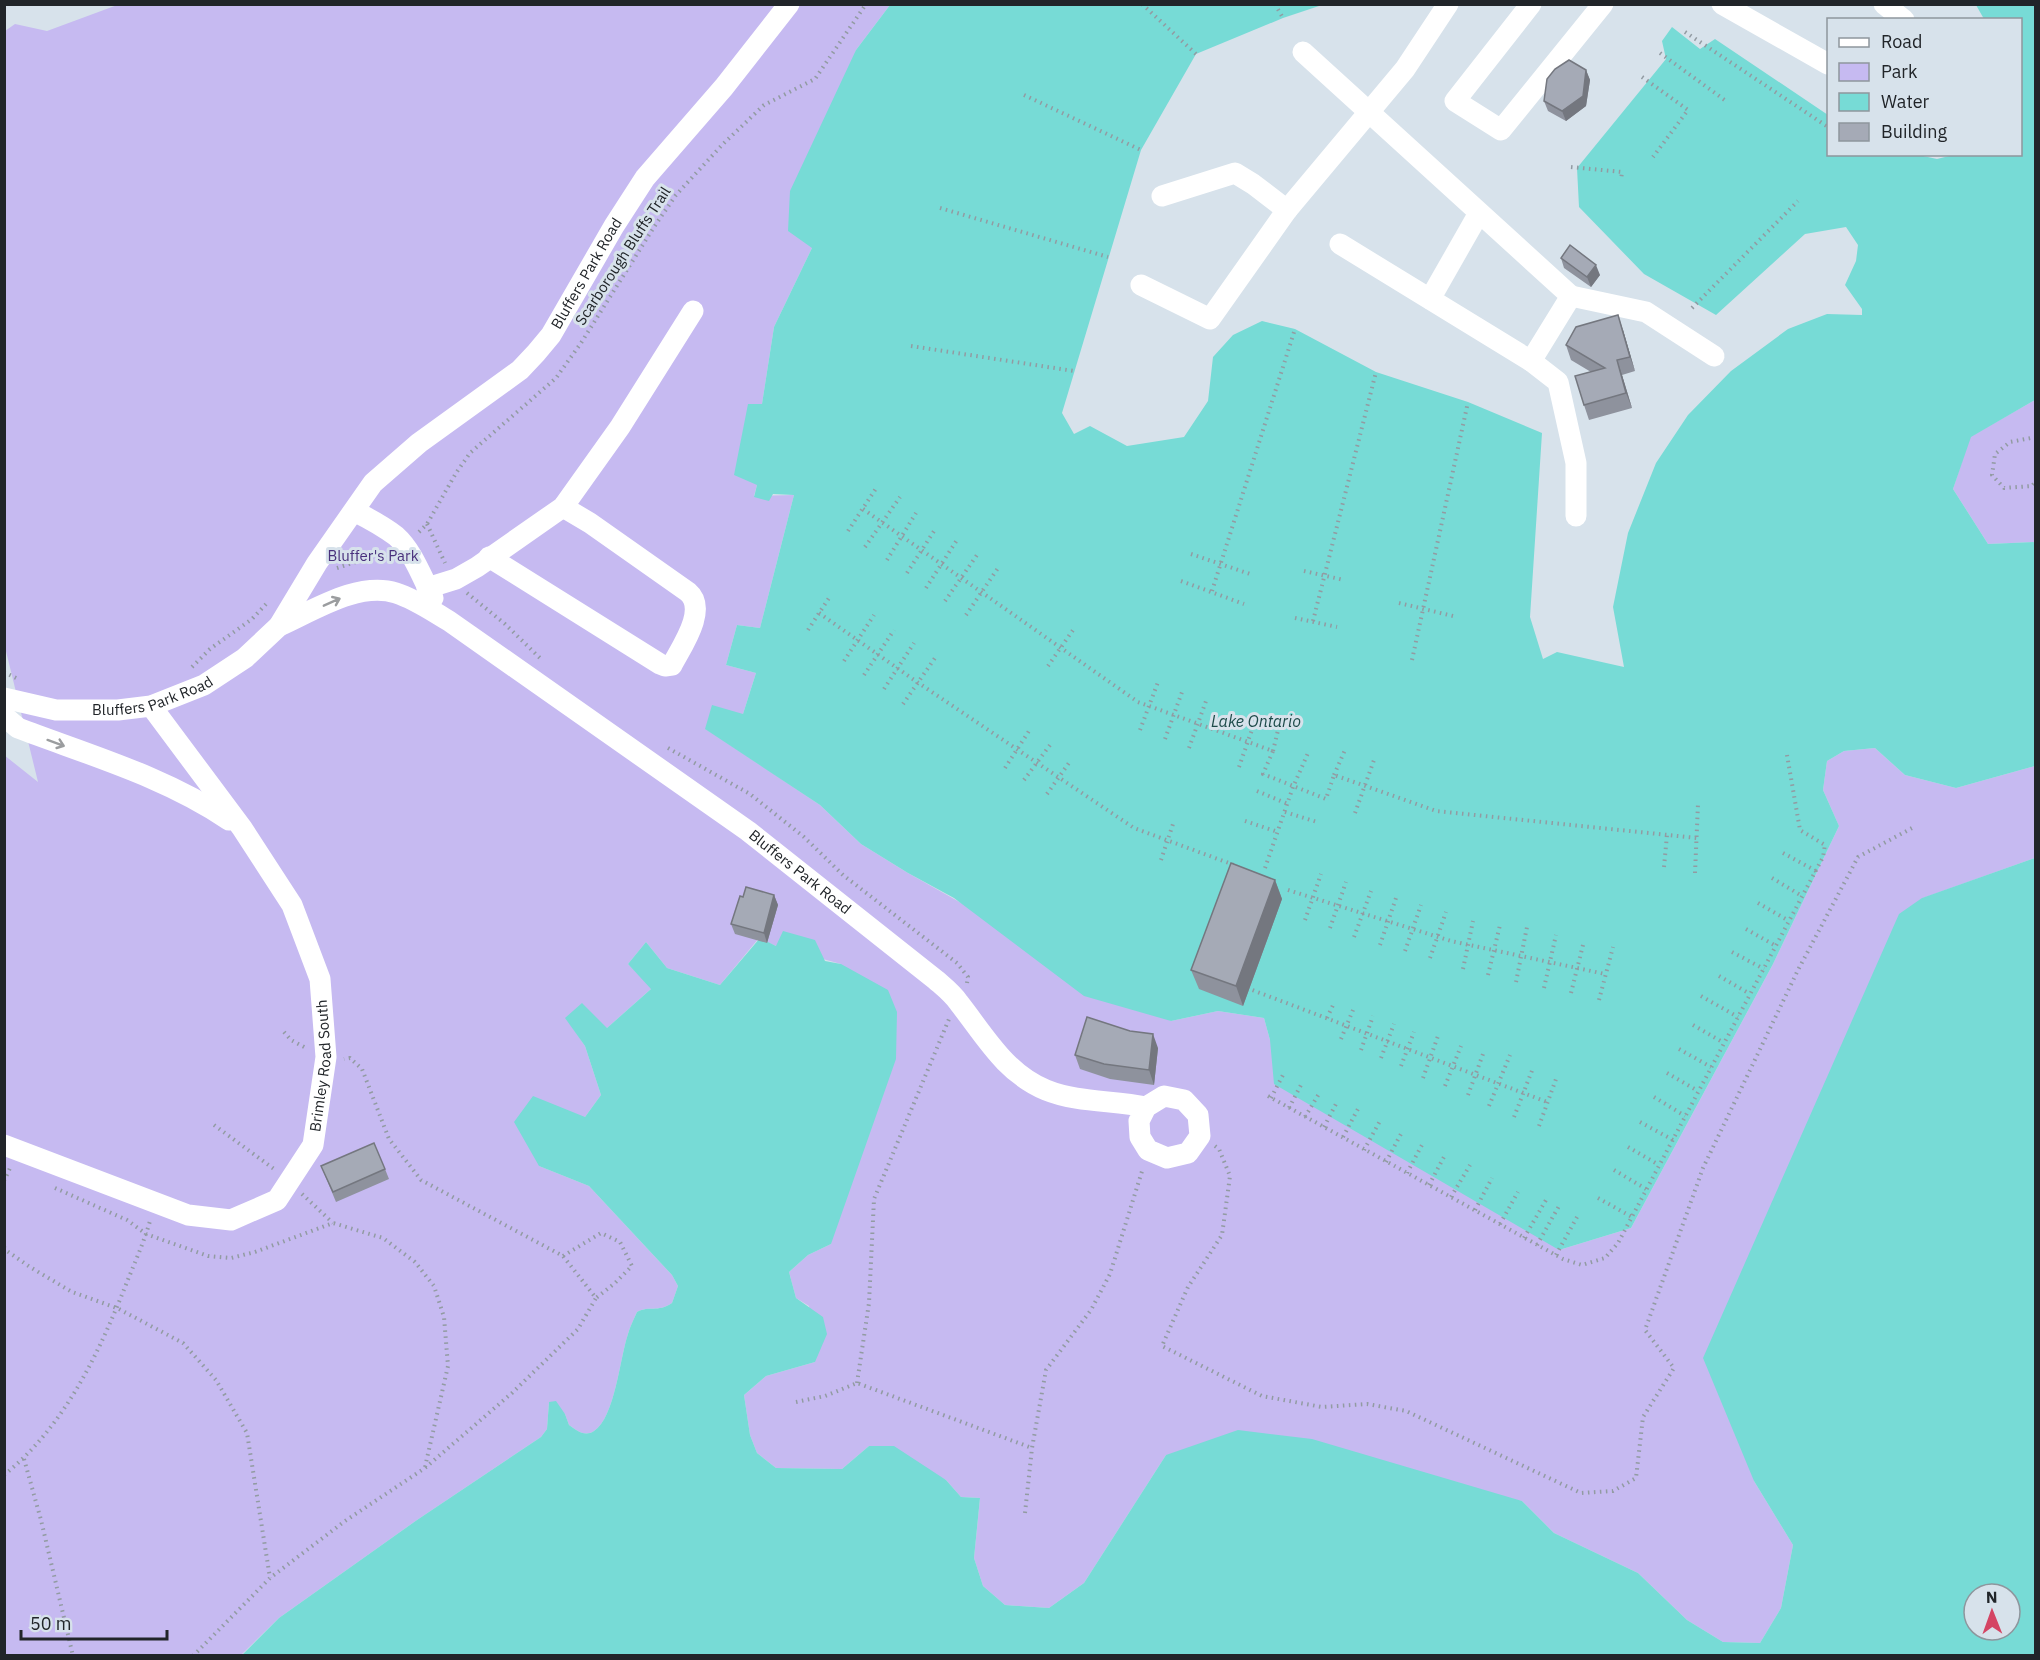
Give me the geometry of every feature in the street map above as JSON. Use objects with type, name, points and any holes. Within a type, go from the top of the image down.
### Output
[{"type":"street","name":"Bluffers Park Road","points":[[4,698],[56,710],[118,710],[151,706],[193,691],[245,658],[279,626],[317,563],[373,483],[394,462],[520,370],[536,353],[550,335],[645,178],[724,87],[789,4]]},
{"type":"street","points":[[1141,285],[1210,319],[1287,210],[1405,69],[1448,4]]},
{"type":"street","points":[[1531,4],[1455,100],[1501,130],[1603,4]]},
{"type":"street","points":[[1722,4],[1827,63]]},
{"type":"street","points":[[1884,4],[1902,18]]},
{"type":"street","points":[[1303,52],[1571,296],[1646,312],[1714,356]]},
{"type":"street","points":[[1162,196],[1235,173],[1287,210]]},
{"type":"street","points":[[1430,299],[1479,213]]},
{"type":"street","points":[[1341,244],[1531,361],[1558,382],[1576,463],[1576,516]]},
{"type":"street","points":[[1531,361],[1571,296]]},
{"type":"street","points":[[427,588],[456,579],[477,567],[563,507],[620,428],[693,311]]},
{"type":"street","points":[[489,557],[660,664],[672,665],[696,614],[694,598],[608,536],[563,507]]},
{"type":"street","name":"Bluffers Park Road","points":[[354,511],[395,536],[407,551],[427,588],[449,621]]},
{"type":"street","name":"Bluffers Park Road","points":[[279,626],[349,594],[371,589],[398,593],[449,621],[758,838],[936,980],[958,1000],[1006,1064],[1028,1080],[1047,1090],[1104,1103],[1129,1103],[1146,1107],[1164,1096],[1184,1100],[1198,1115],[1200,1136]]},
{"type":"street","name":"Brimley Road South","points":[[4,1145],[188,1215],[231,1220],[277,1200],[313,1145],[326,1057],[321,979],[292,905],[242,828],[151,706]]},
{"type":"street","name":"Brimley Road South","points":[[4,716],[18,728],[145,776],[201,801],[242,828]]},
{"type":"street","points":[[1146,1107],[1138,1121],[1140,1137],[1148,1150],[1167,1158],[1188,1153],[1200,1136]]},
{"type":"path","name":"Scarborough Bluffs Trail","points":[[414,536],[427,524],[470,453],[556,378],[581,344],[676,195],[722,145],[764,105],[815,79],[866,4]]},
{"type":"path","points":[[1142,4],[1196,54]]},
{"type":"path","points":[[1275,4],[1283,18]]},
{"type":"path","points":[[1685,32],[1827,126]]},
{"type":"path","points":[[1660,52],[1726,101]]},
{"type":"path","points":[[1642,77],[1688,110],[1653,157]]},
{"type":"path","points":[[1024,95],[1141,150]]},
{"type":"path","points":[[1571,167],[1622,172],[1621,180]]},
{"type":"path","points":[[1692,308],[1798,201]]},
{"type":"path","points":[[940,208],[1108,257]]},
{"type":"path","points":[[1212,591],[1295,329]]},
{"type":"path","points":[[911,346],[1074,371]]},
{"type":"path","points":[[1312,621],[1376,372]]},
{"type":"path","points":[[1412,660],[1468,402]]},
{"type":"path","points":[[2036,437],[2010,442],[1995,454],[1992,475],[2004,488],[2032,486],[2036,481]]},
{"type":"path","points":[[848,531],[877,487]]},
{"type":"path","points":[[865,547],[900,497]]},
{"type":"path","points":[[863,509],[1138,702],[1273,751]]},
{"type":"path","points":[[887,560],[916,513]]},
{"type":"path","points":[[427,524],[447,567]]},
{"type":"path","points":[[907,573],[936,528]]},
{"type":"path","points":[[926,588],[957,540]]},
{"type":"path","points":[[330,567],[350,565],[392,551]]},
{"type":"path","points":[[1191,554],[1253,575]]},
{"type":"path","points":[[945,601],[977,555]]},
{"type":"path","points":[[966,615],[998,568]]},
{"type":"path","points":[[1304,571],[1344,580]]},
{"type":"path","points":[[1180,581],[1244,604]]},
{"type":"path","points":[[808,630],[831,595]]},
{"type":"path","points":[[191,668],[210,649],[252,619],[272,598]]},
{"type":"path","points":[[1399,603],[1453,616]]},
{"type":"path","points":[[819,613],[897,669],[1134,828],[1234,865]]},
{"type":"path","points":[[844,662],[874,615]]},
{"type":"path","points":[[1295,618],[1337,627]]},
{"type":"path","points":[[864,675],[894,630]]},
{"type":"path","points":[[1048,666],[1072,630]]},
{"type":"path","points":[[884,689],[914,643]]},
{"type":"path","points":[[903,704],[934,658]]},
{"type":"path","points":[[4,672],[21,681]]},
{"type":"path","points":[[1140,730],[1158,682]]},
{"type":"path","points":[[1165,739],[1182,692]]},
{"type":"path","points":[[1189,748],[1206,701]]},
{"type":"path","points":[[1239,767],[1256,718]]},
{"type":"path","points":[[1279,726],[1273,751],[1263,774],[1293,787],[1326,799],[1345,750]]},
{"type":"path","points":[[1005,768],[1029,731]]},
{"type":"path","points":[[1024,780],[1050,746]]},
{"type":"path","points":[[1265,868],[1293,787],[1308,753]]},
{"type":"path","points":[[1284,1073],[1269,1097],[1288,1108],[1556,1255],[1582,1265],[1605,1258],[1618,1243],[1823,857],[1825,845],[1800,830],[1787,755]]},
{"type":"path","points":[[1047,794],[1071,760]]},
{"type":"path","points":[[1355,813],[1374,760]]},
{"type":"path","points":[[1334,775],[1436,811],[1696,838]]},
{"type":"path","points":[[1257,791],[1288,804]]},
{"type":"path","points":[[1695,873],[1698,804]]},
{"type":"path","points":[[1285,812],[1317,822]]},
{"type":"path","points":[[1161,860],[1174,821]]},
{"type":"path","points":[[1245,821],[1278,832]]},
{"type":"path","points":[[1200,1136],[1219,1149],[1230,1176],[1222,1235],[1188,1287],[1162,1346],[1262,1396],[1322,1407],[1367,1404],[1406,1412],[1581,1493],[1613,1491],[1636,1478],[1643,1417],[1674,1368],[1645,1330],[1703,1168],[1798,970],[1858,857],[1914,827]]},
{"type":"path","points":[[1664,867],[1667,836]]},
{"type":"path","points":[[1783,853],[1815,871]]},
{"type":"path","points":[[1305,920],[1321,874]]},
{"type":"path","points":[[1772,878],[1802,896]]},
{"type":"path","points":[[1330,928],[1346,882]]},
{"type":"path","points":[[1288,890],[1436,937],[1605,974]]},
{"type":"path","points":[[1354,937],[1371,891]]},
{"type":"path","points":[[1380,945],[1396,898]]},
{"type":"path","points":[[1758,903],[1789,921]]},
{"type":"path","points":[[1405,951],[1421,905]]},
{"type":"path","points":[[1430,958],[1446,912]]},
{"type":"path","points":[[1463,969],[1473,921]]},
{"type":"path","points":[[1488,975],[1500,925]]},
{"type":"path","points":[[1516,982],[1527,927]]},
{"type":"path","points":[[1746,929],[1776,946]]},
{"type":"path","points":[[1544,988],[1556,935]]},
{"type":"path","points":[[1571,993],[1584,941]]},
{"type":"path","points":[[1599,1000],[1613,947]]},
{"type":"path","points":[[1732,951],[1764,969]]},
{"type":"path","points":[[1719,976],[1750,994]]},
{"type":"path","points":[[1244,987],[1547,1102]]},
{"type":"path","points":[[1701,996],[1738,1017]]},
{"type":"path","points":[[1327,1018],[1334,1003]]},
{"type":"path","points":[[1341,1040],[1353,1010]]},
{"type":"path","points":[[856,1383],[869,1303],[874,1199],[951,1012]]},
{"type":"path","points":[[1361,1050],[1373,1016]]},
{"type":"path","points":[[1381,1058],[1394,1024]]},
{"type":"path","points":[[1694,1025],[1724,1043]]},
{"type":"path","points":[[284,1032],[291,1040],[313,1051]]},
{"type":"path","points":[[1401,1066],[1414,1032]]},
{"type":"path","points":[[1423,1078],[1438,1036]]},
{"type":"path","points":[[1445,1086],[1461,1046]]},
{"type":"path","points":[[1679,1049],[1711,1067]]},
{"type":"path","points":[[1468,1095],[1483,1054]]},
{"type":"path","points":[[1489,1106],[1510,1054]]},
{"type":"path","points":[[334,1060],[350,1058],[362,1070],[389,1138],[421,1180],[563,1256],[596,1298]]},
{"type":"path","points":[[1514,1117],[1533,1068]]},
{"type":"path","points":[[1667,1073],[1698,1091]]},
{"type":"path","points":[[1539,1126],[1556,1079]]},
{"type":"path","points":[[1288,1108],[1302,1083]]},
{"type":"path","points":[[1305,1117],[1320,1092]]},
{"type":"path","points":[[1654,1097],[1685,1116]]},
{"type":"path","points":[[1324,1127],[1337,1102]]},
{"type":"path","points":[[1342,1137],[1359,1107]]},
{"type":"path","points":[[1364,1149],[1382,1119]]},
{"type":"path","points":[[1640,1122],[1673,1140]]},
{"type":"path","points":[[214,1125],[276,1170]]},
{"type":"path","points":[[1386,1162],[1402,1132]]},
{"type":"path","points":[[1407,1173],[1424,1143]]},
{"type":"path","points":[[1628,1146],[1659,1165]]},
{"type":"path","points":[[1025,1513],[1032,1448],[1046,1370],[1091,1310],[1110,1274],[1148,1150]]},
{"type":"path","points":[[1429,1185],[1445,1155]]},
{"type":"path","points":[[1452,1197],[1470,1165]]},
{"type":"path","points":[[10,1168],[21,1172]]},
{"type":"path","points":[[1614,1170],[1646,1189]]},
{"type":"path","points":[[1475,1210],[1492,1178]]},
{"type":"path","points":[[296,1186],[333,1222],[383,1238],[415,1262],[434,1286],[444,1317],[448,1366],[425,1468]]},
{"type":"path","points":[[53,1187],[127,1220],[146,1234],[208,1256],[231,1258],[255,1252],[333,1222]]},
{"type":"path","points":[[1500,1224],[1518,1192]]},
{"type":"path","points":[[1598,1198],[1632,1217]]},
{"type":"path","points":[[1524,1238],[1546,1200]]},
{"type":"path","points":[[4,1475],[24,1460],[38,1444],[86,1377],[117,1308],[146,1234],[156,1201]]},
{"type":"path","points":[[1537,1245],[1559,1206]]},
{"type":"path","points":[[1556,1255],[1577,1217]]},
{"type":"path","points":[[193,1656],[270,1578],[345,1521],[425,1468],[512,1393],[578,1329],[596,1298],[632,1266],[620,1242],[601,1233],[563,1256]]},
{"type":"path","points":[[4,1247],[30,1267],[72,1292],[117,1308],[183,1343],[216,1380],[247,1433],[270,1578]]},
{"type":"path","points":[[796,1402],[825,1396],[856,1383],[1032,1448]]},
{"type":"path","points":[[24,1460],[73,1656]]},
{"type":"green space","name":"Bluffer's Park","points":[[120,4],[890,5],[856,50],[812,248],[774,327],[762,404],[757,485],[754,496],[794,495],[760,628],[737,625],[726,665],[756,673],[743,714],[706,729],[820,805],[861,844],[908,873],[1171,1021],[1218,1011],[1264,1018],[1270,1040],[1559,1250],[1631,1228],[1773,964],[1839,826],[1823,790],[1827,761],[1844,751],[1875,748],[1905,775],[1956,788],[2035,766],[2035,858],[1923,898],[1754,1481],[1793,1545],[1781,1608],[1760,1643],[1723,1642],[1687,1620],[1638,1573],[1554,1533],[1522,1501],[1166,1455],[1084,1583],[1049,1608],[1005,1605],[983,1586],[974,1558],[980,1498],[961,1497],[946,1480],[869,1446],[842,1469],[776,1468],[757,1453],[750,1435],[744,1395],[766,1376],[815,1362],[809,1306],[796,1298],[789,1272],[808,1255],[831,1244],[841,964],[776,946],[759,938],[720,985],[667,968],[646,942],[628,964],[652,988],[607,1028],[566,1018],[585,1046],[601,1095],[585,1117],[539,1166],[589,1186],[672,1275],[678,1286],[672,1303],[662,1308],[637,1312],[625,1344],[612,1401],[601,1424],[594,1431],[584,1433],[575,1429],[569,1425],[565,1414],[549,1402],[547,1429],[541,1437],[417,1520],[279,1618],[241,1655],[5,1655],[4,755],[38,782],[4,643],[5,31],[15,24],[47,31]]},
{"type":"green space","points":[[2035,400],[2035,542],[1988,544],[1953,489],[1970,437]]},
{"type":"water","name":"Lake Ontario","points":[[890,5],[1322,5],[1283,18],[1196,54],[1141,150],[1062,413],[1074,434],[1090,426],[1127,446],[1184,437],[1208,401],[1213,357],[1233,335],[1262,321],[1295,329],[1376,372],[1468,402],[1542,433],[1530,617],[1543,659],[1557,652],[1624,667],[1613,607],[1628,533],[1656,463],[1688,415],[1731,371],[1788,329],[1827,314],[1862,315],[1862,309],[1845,285],[1856,261],[1858,245],[1846,227],[1805,234],[1716,315],[1644,274],[1579,207],[1577,168],[1666,59],[1662,41],[1672,27],[1700,49],[1715,39],[1827,114],[1827,156],[1923,156],[1937,159],[1949,156],[2022,156],[2022,18],[1983,18],[1976,5],[2035,5],[2035,400],[1971,437],[1953,489],[1988,544],[2035,542],[2035,766],[1956,788],[1905,775],[1875,748],[1844,751],[1827,761],[1823,790],[1839,826],[1773,964],[1631,1228],[1559,1250],[1274,1084],[1270,1040],[1264,1018],[1218,1011],[1171,1021],[1084,996],[954,898],[861,844],[820,805],[705,729],[712,705],[743,714],[756,673],[726,665],[737,625],[760,628],[794,495],[773,494],[769,501],[754,497],[757,485],[734,475],[748,404],[762,404],[774,327],[812,248],[788,231],[790,191],[856,50]]},
{"type":"water","points":[[2035,858],[2035,1655],[241,1656],[279,1618],[417,1520],[541,1437],[547,1429],[549,1402],[556,1401],[569,1425],[581,1432],[591,1433],[601,1424],[612,1401],[625,1344],[637,1312],[662,1308],[672,1303],[678,1286],[672,1275],[589,1186],[539,1166],[514,1122],[533,1096],[585,1117],[601,1095],[585,1046],[565,1018],[582,1003],[607,1028],[651,989],[628,964],[646,942],[667,968],[720,985],[760,938],[776,946],[783,931],[815,940],[825,961],[841,964],[888,990],[897,1012],[896,1059],[831,1244],[808,1255],[789,1272],[796,1298],[823,1317],[827,1334],[815,1362],[766,1376],[744,1395],[750,1435],[757,1453],[776,1468],[842,1469],[869,1446],[894,1446],[946,1480],[961,1497],[980,1498],[974,1558],[983,1586],[1005,1605],[1049,1608],[1084,1583],[1166,1455],[1238,1430],[1312,1439],[1522,1501],[1554,1533],[1638,1573],[1687,1620],[1723,1642],[1760,1643],[1781,1608],[1793,1545],[1754,1481],[1703,1358],[1899,914],[1922,898]]},
{"type":"building","points":[[1569,60],[1586,70],[1583,96],[1562,111],[1544,101],[1547,79],[1555,69]]},
{"type":"building","points":[[1570,245],[1596,265],[1587,277],[1561,258]]},
{"type":"building","points":[[1618,315],[1630,357],[1617,360],[1626,393],[1584,405],[1575,376],[1605,368],[1566,345],[1576,327]]},
{"type":"building","points":[[1231,863],[1275,880],[1236,986],[1191,970]]},
{"type":"building","points":[[746,887],[774,895],[764,933],[731,924],[740,896],[743,897]]},
{"type":"building","points":[[1087,1017],[1130,1031],[1153,1034],[1149,1070],[1104,1064],[1075,1055]]},
{"type":"building","points":[[374,1143],[385,1169],[333,1192],[321,1166]]}]
